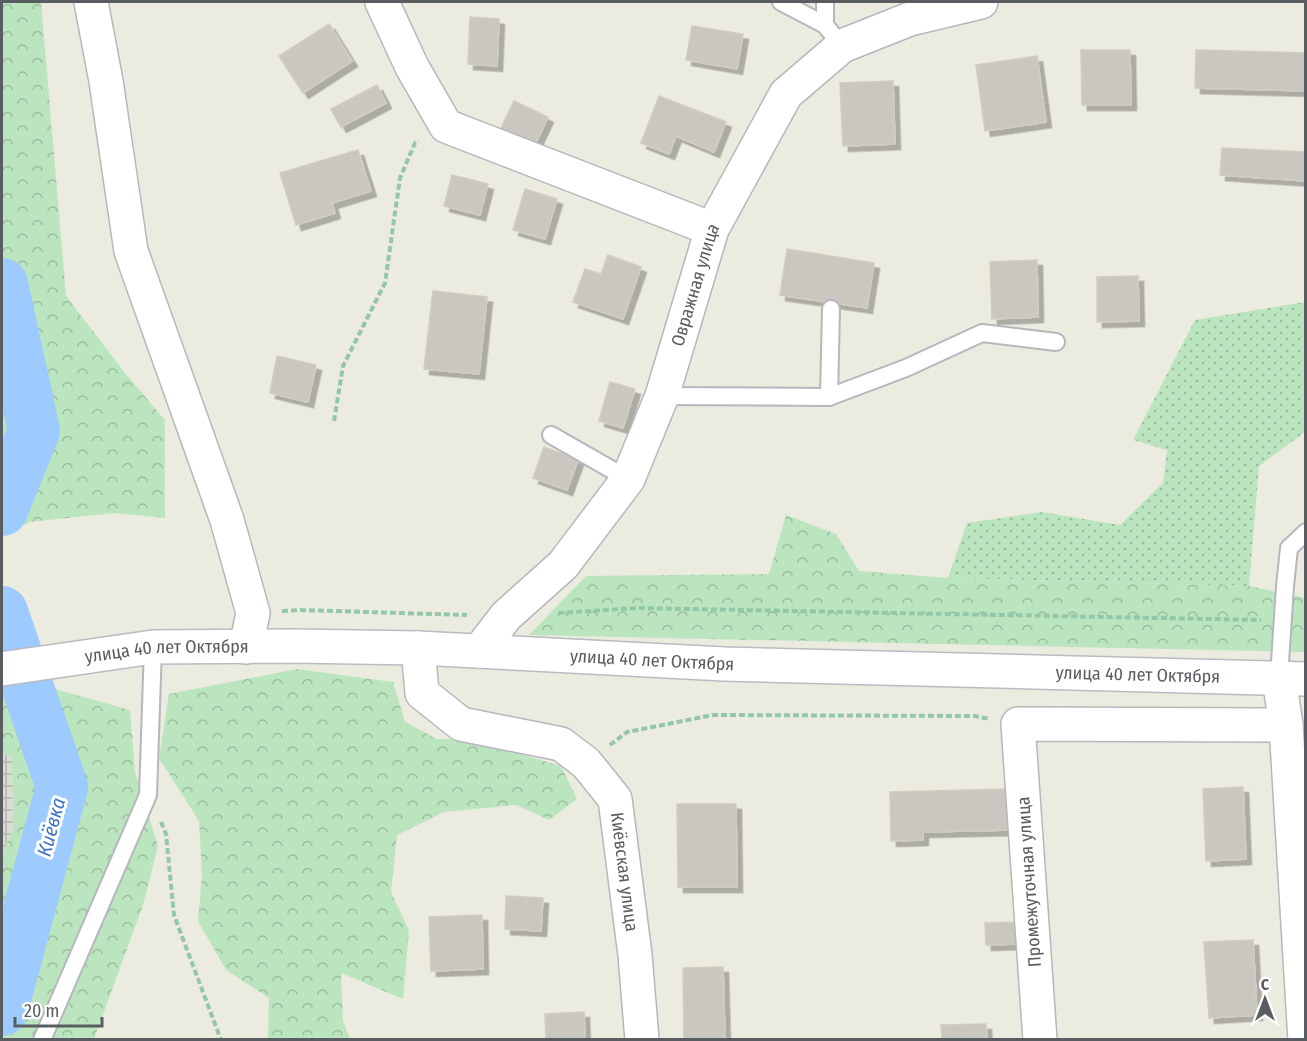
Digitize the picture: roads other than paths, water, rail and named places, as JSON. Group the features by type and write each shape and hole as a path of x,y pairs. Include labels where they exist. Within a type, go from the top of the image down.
{"street":[{"path":"91,2 106,81 131,251 227,520 252,613 246,647"},
{"path":"382,2 412,67 446,126 712,229"},
{"name":"Овражная улица","path":"479,651 506,616 563,565 628,479 662,396 712,229 786,94 834,35 979,2"},
{"name":"улица 40 лет Октября","path":"2,669 153,647 293,646 418,648 724,664 1292,678"},
{"name":"Киёвская улица","path":"418,648 422,693 461,724 561,744 586,763 615,799 635,955 642,1040"},
{"path":"1292,678 1286,725 1305,1040"},
{"name":"Промежуточная улица","path":"1040,1040 1018,724 1286,725"}],"lane":[{"path":"781,2 834,35"},
{"path":"825,2 834,35"},
{"path":"829,397 831,309"},
{"path":"662,396 829,397 906,368 982,333 1056,342"},
{"path":"551,435 628,479"},
{"path":"1292,678 1283,621 1289,548 1305,532"},
{"path":"42,1040 148,795 153,647"}],"waterway":[{"name":"Киёвка","path":"2,284 34,431 2,510"},
{"name":"Киёвка","path":"2,612 62,787 2,1010"}]}
